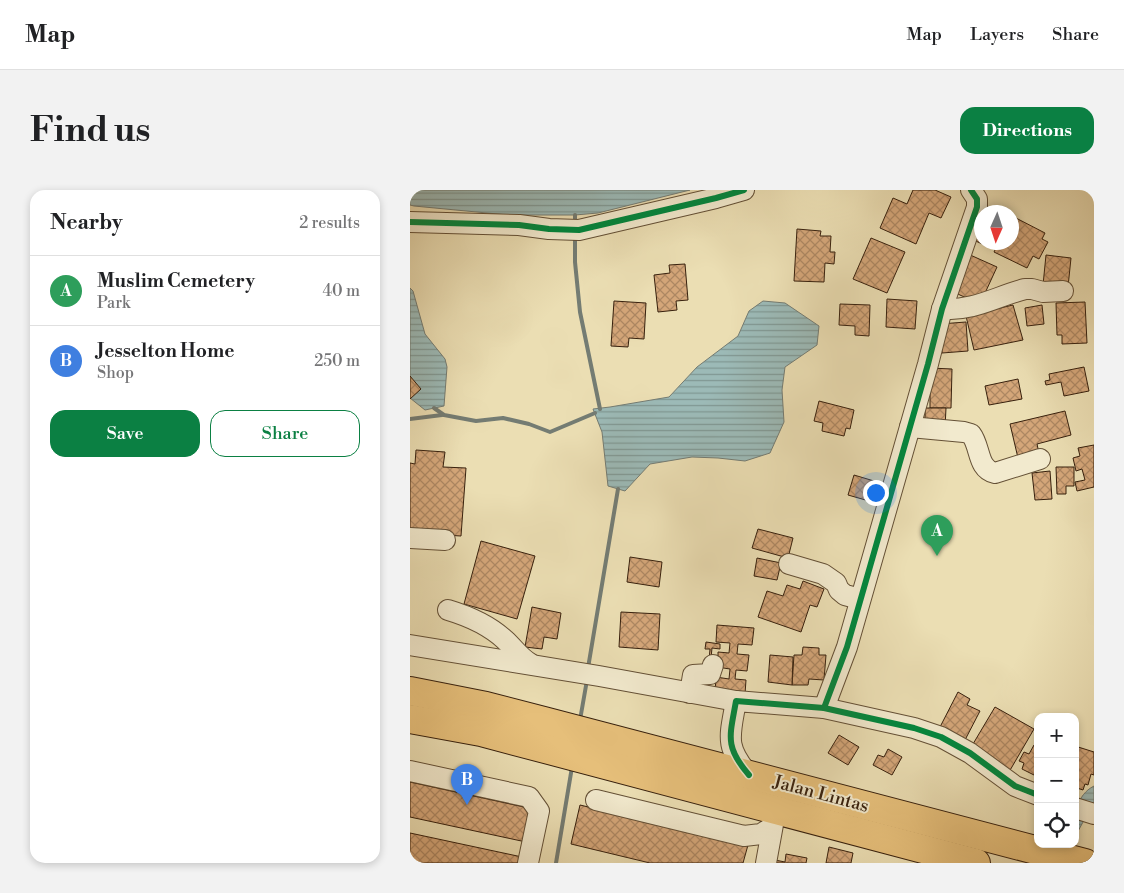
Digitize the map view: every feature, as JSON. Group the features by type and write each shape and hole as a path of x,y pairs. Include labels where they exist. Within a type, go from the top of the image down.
{"highway":[{"name":"Jalan Lintas","path":"410,690 486,706 1085,863"},
{"name":"Jalan Lintas","path":"410,719 481,732 550,750 775,818 967,862"}],"street":[{"path":"410,222 518,225 574,230 744,190"},
{"path":"824,708 847,647 942,309 976,207 976,195 971,190"},
{"path":"942,309 957,310 970,308 1025,289 1043,292 1063,291"},
{"path":"910,427 971,434 984,467 996,473 1040,458"},
{"path":"410,538 445,540"},
{"path":"789,564 823,574 836,583 839,590 845,595 860,599"},
{"path":"448,610 475,620 494,631 506,640 523,660 533,665"},
{"path":"410,645 736,701 824,708 914,728 941,737 970,753 1015,786 1034,793"},
{"path":"690,693 693,675 710,674 712,665"},
{"path":"736,701 730,739 733,754 749,775"},
{"path":"694,761 712,755 730,739"},
{"path":"410,771 529,797 539,811 528,863"},
{"path":"596,800 744,836 761,834 775,818"},
{"path":"766,863 775,818"}],"water":[{"path":"410,190 690,190 598,213 508,215 410,205"},
{"path":"410,288 413,291 425,334 445,359 447,367 444,406 425,410 410,398"},
{"path":"763,301 785,303 819,326 817,345 785,367 782,390 784,422 770,453 745,461 692,457 650,464 625,491 608,486 602,432 593,409 669,397 697,367 738,336 749,311"},
{"path":"1094,786 1094,802 1079,829 1079,803 1088,790"}],"building":[{"path":"913,190 935,190 951,197 941,218 929,213 916,244 880,228 893,198 907,204"},
{"path":"1019,220 1045,233 1042,239 1048,242 1039,259 1033,256 1027,268 994,252 995,250 1019,250"},
{"path":"797,229 821,231 820,236 831,236 830,252 835,252 834,264 825,263 824,282 794,281"},
{"path":"974,231 974,240 969,238"},
{"path":"871,238 905,252 887,293 853,279"},
{"path":"968,254 997,267 980,304 951,291"},
{"path":"1046,255 1071,258 1068,287 1043,285"},
{"path":"685,264 688,300 676,301 677,310 658,312 654,275 670,273 669,265"},
{"path":"887,299 917,301 915,329 886,327"},
{"path":"614,301 646,303 644,339 629,338 628,347 611,346"},
{"path":"1085,302 1087,343 1062,344 1062,335 1057,335 1056,303"},
{"path":"840,304 870,305 869,336 855,335 855,326 839,325"},
{"path":"1013,305 1023,340 974,350 966,316"},
{"path":"1042,305 1044,324 1027,326 1025,308"},
{"path":"966,322 968,351 942,353 940,324"},
{"path":"1084,367 1089,391 1064,396 1061,382 1046,385 1045,381 1050,380 1049,374"},
{"path":"930,368 952,369 951,408 930,408"},
{"path":"410,376 421,389 410,399"},
{"path":"1018,379 1022,399 989,405 985,386"},
{"path":"819,401 854,410 850,429 846,428 844,436 822,431 823,423 814,421"},
{"path":"925,408 946,408 945,428 925,428"},
{"path":"1065,411 1071,435 1037,444 1039,453 1018,458 1010,424"},
{"path":"1094,445 1094,487 1077,491 1075,482 1085,480 1082,469 1076,471 1073,458 1080,456 1078,448"},
{"path":"416,450 445,452 443,467 466,468 461,536 410,533 410,463 415,464"},
{"path":"1056,467 1074,467 1074,486 1066,486 1066,494 1057,494"},
{"path":"1050,471 1052,499 1035,500 1032,473"},
{"path":"854,475 874,481 869,501 848,495"},
{"path":"758,529 793,538 788,558 752,548"},
{"path":"481,541 535,556 517,619 464,604"},
{"path":"630,557 662,562 659,587 627,582"},
{"path":"757,558 781,563 777,580 754,576"},
{"path":"803,581 824,589 817,607 810,605 801,632 758,617 767,591 783,596 787,585 800,589"},
{"path":"532,607 561,613 557,639 544,637 542,649 525,647"},
{"path":"621,612 660,614 658,650 619,647"},
{"path":"717,625 754,628 752,645 738,644 737,654 749,655 747,671 736,670 735,679 746,680 745,694 715,692 716,677 729,679 730,669 717,667 709,660 710,649 705,649 706,642 720,644 720,649 712,648 711,658 718,659 718,652 729,653 730,643 716,642"},
{"path":"803,647 819,648 819,655 826,655 824,680 809,679 808,685 792,685 794,655 802,655"},
{"path":"770,655 793,657 792,685 768,682"},
{"path":"958,692 970,699 967,705 980,711 965,740 940,727"},
{"path":"995,707 1034,729 1009,772 970,749"},
{"path":"839,735 859,747 848,765 828,753"},
{"path":"1034,745 1034,775 1022,769 1024,763 1019,761 1024,752 1029,754"},
{"path":"1079,747 1094,752 1094,775 1091,774 1088,785 1085,784 1083,790 1079,789"},
{"path":"888,749 902,757 892,775 873,765 878,755 884,757"},
{"path":"410,782 533,809 526,842 410,817"},
{"path":"580,805 748,845 743,863 650,863 571,844"},
{"path":"410,833 522,857 520,863 410,863"},
{"path":"829,847 853,853 851,863 826,863"},
{"path":"786,854 807,858 806,863 774,863 775,860 785,862"}],"waterway":[{"path":"575,215 575,224"},
{"path":"575,236 575,262 580,312 600,409"},
{"path":"434,408 444,415 476,421 503,418 529,424 550,432 595,413"},
{"path":"410,419 442,415"},
{"path":"588,668 618,489"},
{"path":"580,720 587,680"},
{"path":"556,863 572,767"}],"cycle path":[{"path":"410,222 519,225 579,230 744,190"},
{"path":"824,708 847,647 942,309 977,207 977,199 971,190"},
{"path":"749,775 732,748 731,732 736,701 824,708 914,728 941,737 970,753 1015,786 1034,793"}],"place":[{"name":"Muslim Cemetery","path":"937,556"},
{"name":"Jesselton Home","path":"467,805"}]}
